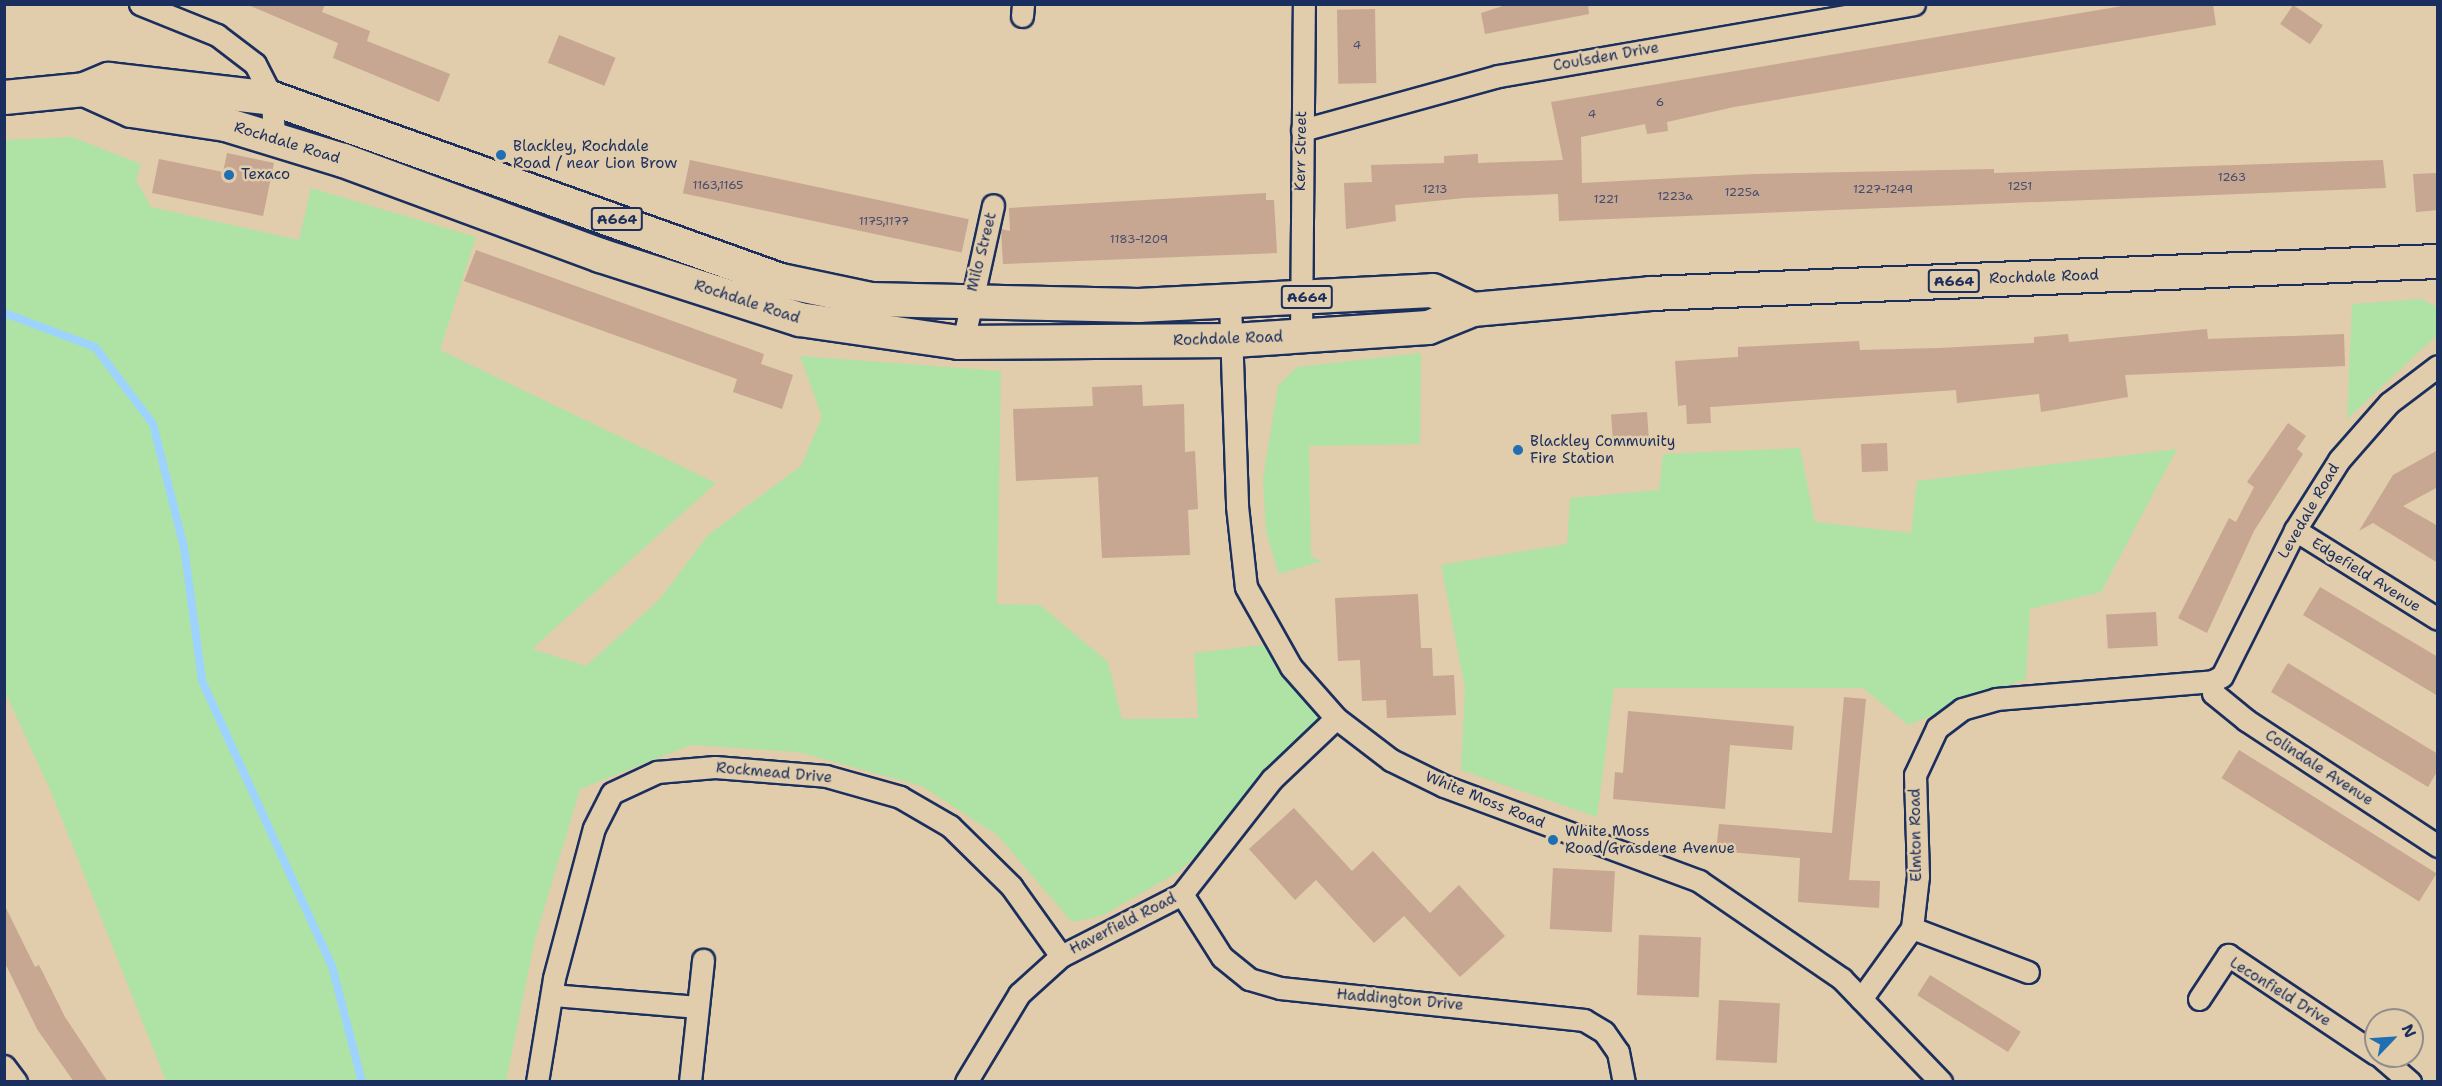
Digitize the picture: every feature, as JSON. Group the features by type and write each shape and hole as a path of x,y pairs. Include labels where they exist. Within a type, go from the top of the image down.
{"main road":[{"name":"Rochdale Road","path":"4,97 84,89 108,79 143,80 272,98 780,280 870,299 1230,302 1432,290 1472,309"},
{"name":"Rochdale Road","path":"84,89 130,110 225,124 274,139 799,320 963,342 1233,340 1428,327 1472,309 1650,293 2438,261"}],"street":[{"path":"140,4 217,35 255,63 272,98 274,139"},
{"name":"Kerr Street","path":"1301,336 1299,298 1304,4"},
{"name":"Coulsden Drive","path":"1302,130 1498,76 1914,4"},
{"name":"Milo Street","path":"963,342 970,300 993,205"},
{"name":"White Moss Road","path":"1230,302 1237,506 1246,587 1291,667 1336,718 1391,760 1444,786 1699,881 1842,979 1941,1082"},
{"name":"Levedale Road","path":"2213,681 2229,666 2295,530 2362,430 2438,366"},
{"name":"Edgefield Avenue","path":"2295,530 2438,619"},
{"name":"Colindale Avenue","path":"2213,681 2213,693 2246,720 2438,846"},
{"name":"Elmton Road","path":"1862,999 1912,928 1918,876 1915,775 1923,748 1950,717 1996,699 2213,681"},
{"name":"Haverfield Road","path":"966,1082 1000,1019 1061,956 1182,894 1272,779 1336,718"},
{"name":"Rockmead Drive","path":"537,1082 552,995 583,858 603,805 612,794 644,776 715,767 826,776 900,797 950,826 1011,886 1061,956"},
{"name":"Haddington Drive","path":"1182,894 1222,957 1249,978 1280,988 1584,1020 1604,1032 1618,1052 1624,1082"},
{"path":"1912,928 2028,972"},
{"name":"Leconfield Drive","path":"2199,999 2228,955 2364,1046"},
{"path":"690,1082 703,960"},
{"path":"552,995 697,1007"},
{"path":"4,1065 16,1082"},
{"name":"Leconfield Drive","path":"2393,1068 2410,1082"}],"green space":[{"path":"72,137 141,164 136,180 151,207 299,240 311,188 476,237 440,350 716,483 532,649 586,666 659,600 708,535 801,466 822,417 800,356 1001,371 997,604 1040,605 1108,662 1122,719 1198,718 1194,653 1270,644 1324,720 1261,773 1206,847 1177,873 1101,916 1072,922 997,835 922,786 798,752 691,745 580,789 535,939 506,1081 166,1081 52,794 5,692 4,140"},
{"path":"2421,299 2437,307 2437,335 2347,419 2352,304"},
{"path":"1421,353 1420,444 1309,446 1311,557 1322,561 1279,574 1266,532 1263,478 1278,386 1297,367"},
{"path":"1800,448 1815,522 1911,533 1917,481 2177,449 2101,592 2030,609 2026,679 1908,725 1863,688 1614,688 1597,817 1461,770 1465,688 1441,565 1567,544 1570,498 1659,490 1663,454"}],"building":[{"path":"246,4 325,4 322,12 370,31 367,41 450,74 439,102 333,58 338,43"},
{"path":"1509,4 1588,4 1589,14 1485,34 1481,13"},
{"path":"2134,4 2213,4 2216,25 1734,107 1667,122 1668,131 1647,134 1645,124 1581,137 1582,183 1755,174 1994,169 1994,173 2383,160 2386,188 1559,221 1558,194 1464,198 1395,205 1396,221 1346,229 1344,183 1372,182 1371,165 1444,163 1444,156 1478,154 1478,163 1563,160 1551,102"},
{"path":"2293,5 2323,25 2310,44 2280,24"},
{"path":"1375,9 1376,83 1338,84 1337,10"},
{"path":"559,35 616,58 604,86 548,63"},
{"path":"227,153 274,163 263,216 152,193 159,159 223,172"},
{"path":"690,160 969,219 962,253 683,193"},
{"path":"2438,173 2438,210 2416,212 2413,174"},
{"path":"1266,193 1266,200 1274,200 1277,253 1003,264 1001,229 1010,231 1009,208"},
{"path":"476,250 764,354 761,364 793,375 782,409 733,392 737,379 464,281"},
{"path":"2207,329 2208,339 2344,334 2345,366 2125,375 2128,397 2041,412 2039,394 1957,403 1956,390 1710,407 1711,423 1687,424 1686,405 1678,406 1675,361 1738,357 1738,347 1859,341 1860,350 1939,348 2034,343 2034,337 2068,334 2069,342"},
{"path":"1142,385 1143,406 1184,404 1185,452 1195,451 1198,509 1188,510 1190,555 1102,558 1098,477 1016,481 1013,409 1093,406 1092,387"},
{"path":"1647,412 1649,439 1613,441 1611,415"},
{"path":"2288,423 2306,436 2297,449 2303,454 2254,531 2207,633 2178,618 2229,518 2236,522 2254,487 2247,482"},
{"path":"1887,443 1888,471 1862,472 1861,444"},
{"path":"2438,450 2438,487 2403,506 2438,526 2438,563 2373,523 2359,531 2393,475"},
{"path":"2320,587 2438,657 2438,696 2303,615"},
{"path":"1418,594 1421,648 1432,648 1433,676 1454,675 1456,715 1387,718 1386,700 1362,701 1360,660 1338,661 1335,598"},
{"path":"2156,612 2158,646 2108,649 2106,615"},
{"path":"2288,663 2438,754 2438,770 2428,787 2271,692"},
{"path":"1844,697 1866,699 1849,880 1880,881 1879,908 1798,902 1800,858 1716,851 1719,824 1832,833"},
{"path":"1628,711 1794,726 1792,750 1730,745 1725,809 1613,799 1615,772 1623,773"},
{"path":"2239,750 2437,873 2419,901 2222,778"},
{"path":"1294,808 1352,871 1373,851 1430,913 1459,885 1505,936 1460,977 1404,916 1374,943 1316,880 1295,900 1249,849"},
{"path":"1553,868 1615,871 1612,932 1550,929"},
{"path":"4,904 35,967 39,965 65,1017 108,1082 74,1082 37,1029 4,961"},
{"path":"1639,935 1701,937 1699,997 1637,995"},
{"path":"1930,975 2021,1032 2008,1052 1917,995"},
{"path":"1719,1000 1780,1003 1777,1063 1716,1060"}],"waterway":[{"path":"4,313 95,347 153,424 184,547 202,681 332,966 362,1082"}],"place":[{"name":"Blackley, Rochdale Road / near Lion Brow","path":"501,155"},
{"name":"Texaco","path":"229,175"},
{"name":"Blackley Community Fire Station","path":"1518,450"},
{"name":"White Moss Road/Grasdene Avenue","path":"1553,840"}]}
